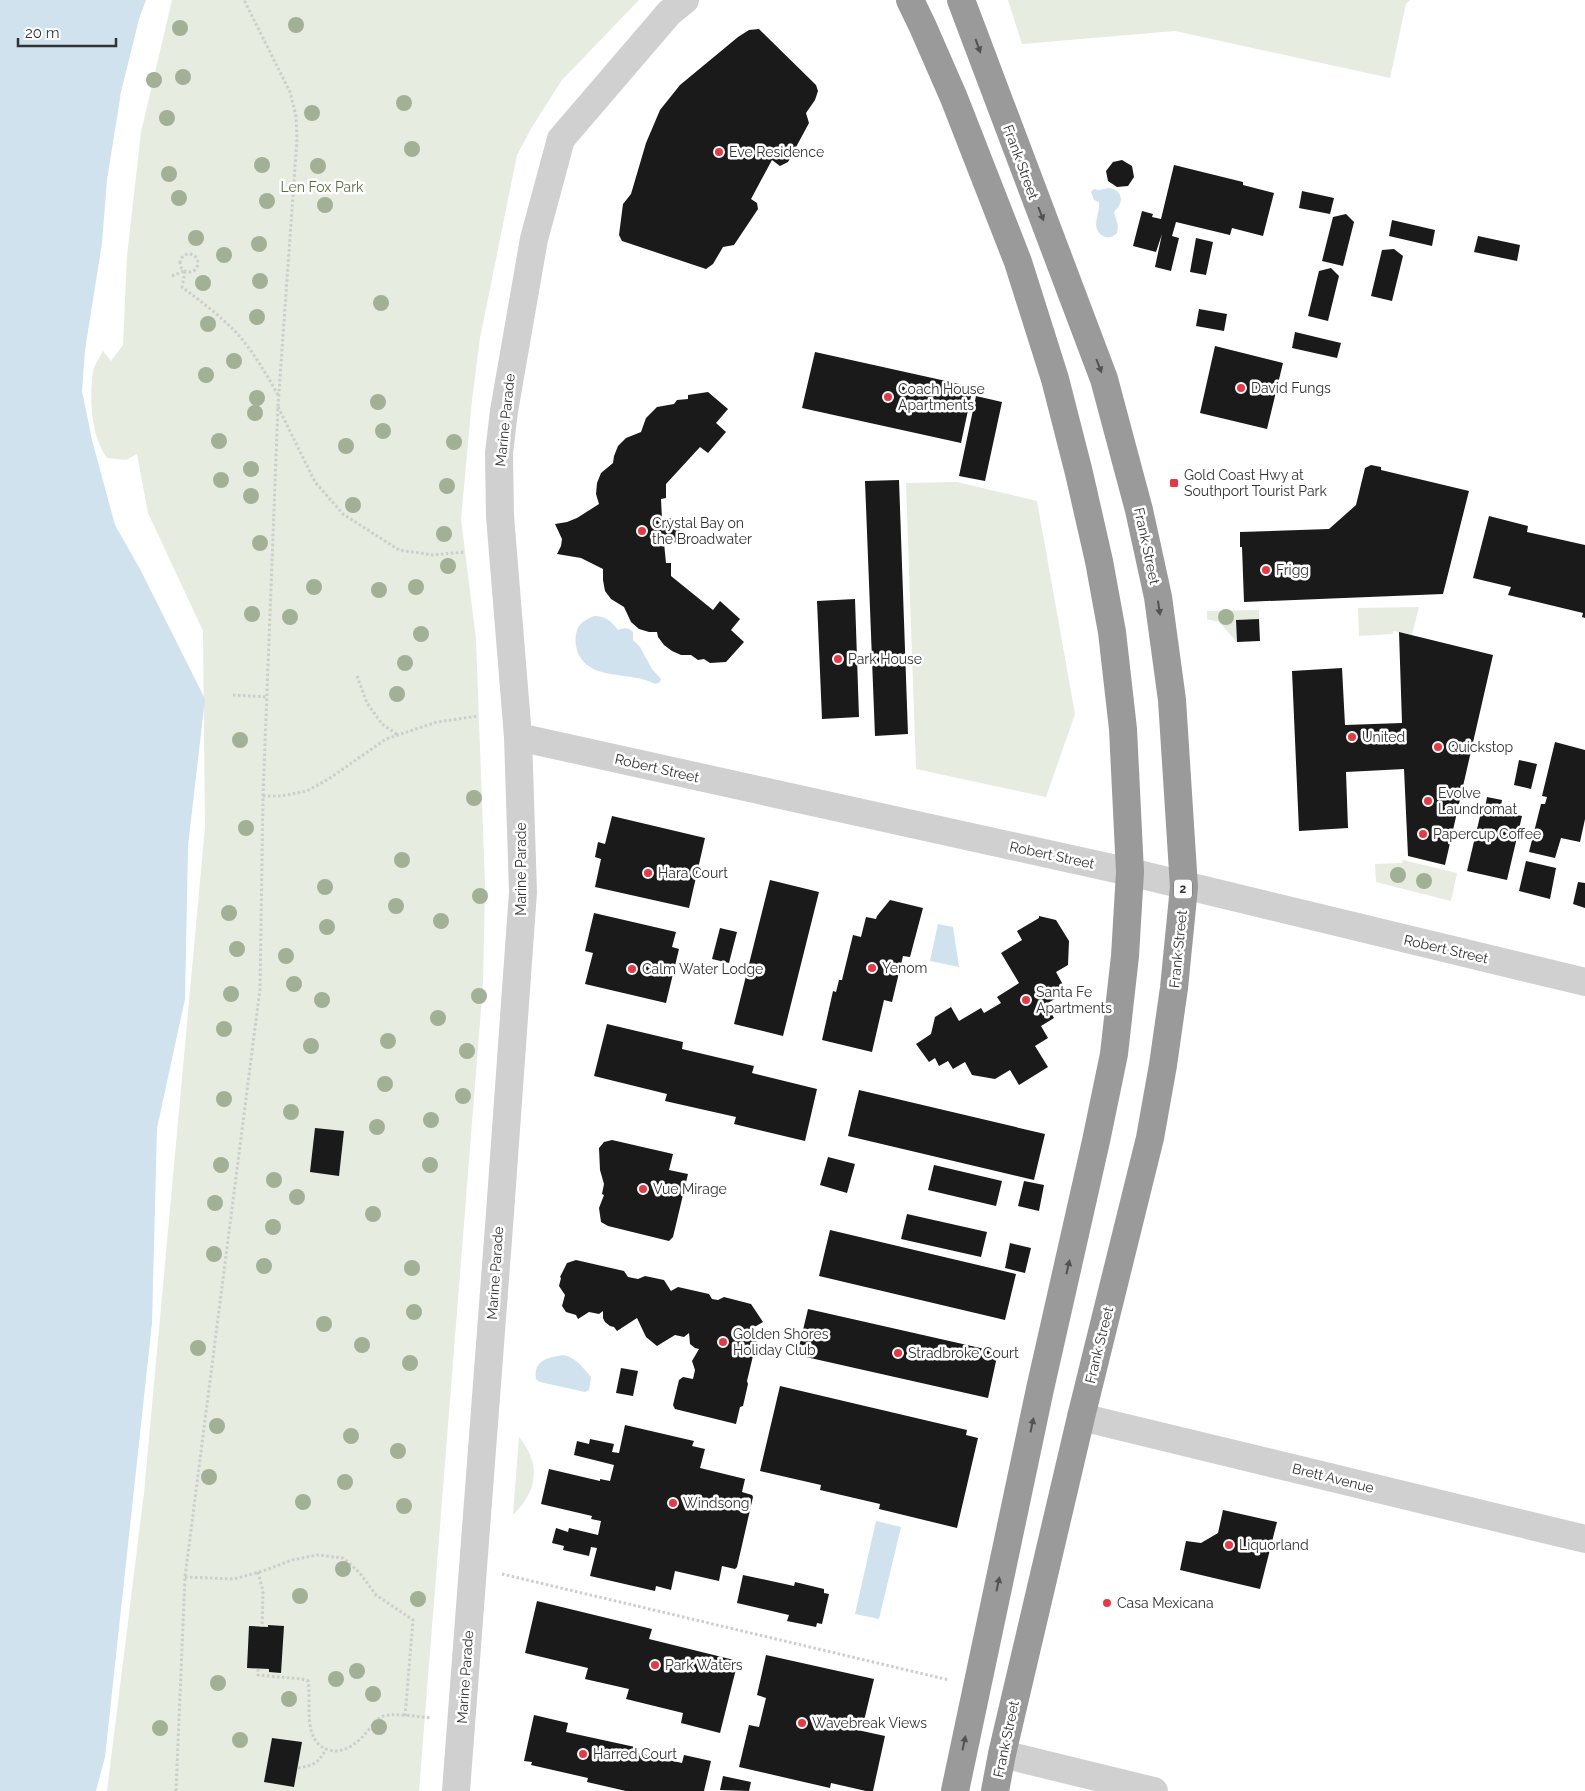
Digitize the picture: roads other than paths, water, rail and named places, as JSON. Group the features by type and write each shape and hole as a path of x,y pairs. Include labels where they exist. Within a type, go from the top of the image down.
{"highway":[{"path":"910,0 924,27 954,98 1018,262 1055,379 1077,464 1099,561 1112,632 1123,729 1130,872 1125,956 1114,1054 954,1791"},
{"name":"Frank Street","path":"961,0 1104,379 1139,510 1158,597 1172,700 1184,886 1174,988 1150,1138 1081,1417 995,1791"}],"street":[{"name":"Marine Parade","path":"456,1791 523,892 518,737 500,516 499,453 506,396 534,239 561,139 669,13 686,0"},
{"name":"Robert Street","path":"518,737 1130,872 1585,982"},
{"name":"Brett Avenue","path":"1081,1417 1585,1539"},
{"path":"1002,1754 1154,1791"}],"water":[{"path":"0,0 146,0 139,19 121,92 107,180 102,243 85,350 82,391 92,440 115,525 140,569 205,699 188,846 185,999 157,1128 152,1323 105,1757 96,1791 0,1791"},
{"path":"1109,188 1117,191 1121,199 1119,206 1114,212 1118,226 1117,233 1105,237 1097,228 1099,202 1094,200 1091,192 1094,189"},
{"path":"594,616 608,620 618,630 626,628 633,632 633,640 640,647 652,669 661,679 660,682 655,684 634,677 600,672 590,667 583,660 576,645 577,630 582,623"},
{"path":"938,924 953,927 959,967 930,961"},
{"path":"564,1355 576,1361 591,1377 589,1390 585,1392 540,1382 536,1379 537,1368 543,1361 548,1358"},
{"path":"876,1521 901,1527 879,1619 855,1614"}],"place":[{"name":"Eve Residence","path":"719,152"},
{"name":"David Fungs","path":"1241,388"},
{"name":"Coach House Apartments","path":"888,397"},
{"name":"Gold Coast Hwy at Southport Tourist Park","path":"1174,483"},
{"name":"Crystal Bay on the Broadwater","path":"642,531"},
{"name":"Frigg","path":"1266,570"},
{"name":"Park House","path":"838,659"},
{"name":"United","path":"1352,737"},
{"name":"Quickstop","path":"1438,747"},
{"name":"Evolve Laundromat","path":"1428,801"},
{"name":"Papercup Coffee","path":"1423,834"},
{"name":"Hara Court","path":"648,873"},
{"name":"Yenom","path":"872,968"},
{"name":"Calm Water Lodge","path":"632,969"},
{"name":"Santa Fe Apartments","path":"1026,1000"},
{"name":"Vue Mirage","path":"643,1189"},
{"name":"Golden Shores Holiday Club","path":"723,1342"},
{"name":"Stradbroke Court","path":"898,1353"},
{"name":"Windsong","path":"673,1503"},
{"name":"Liquorland","path":"1229,1545"},
{"name":"Casa Mexicana","path":"1107,1603"},
{"name":"Park Waters","path":"655,1665"},
{"name":"Wavebreak Views","path":"802,1723"},
{"name":"Harred Court","path":"583,1754"}],"park label":[{"name":"Len Fox Park","path":"322,187"}]}
